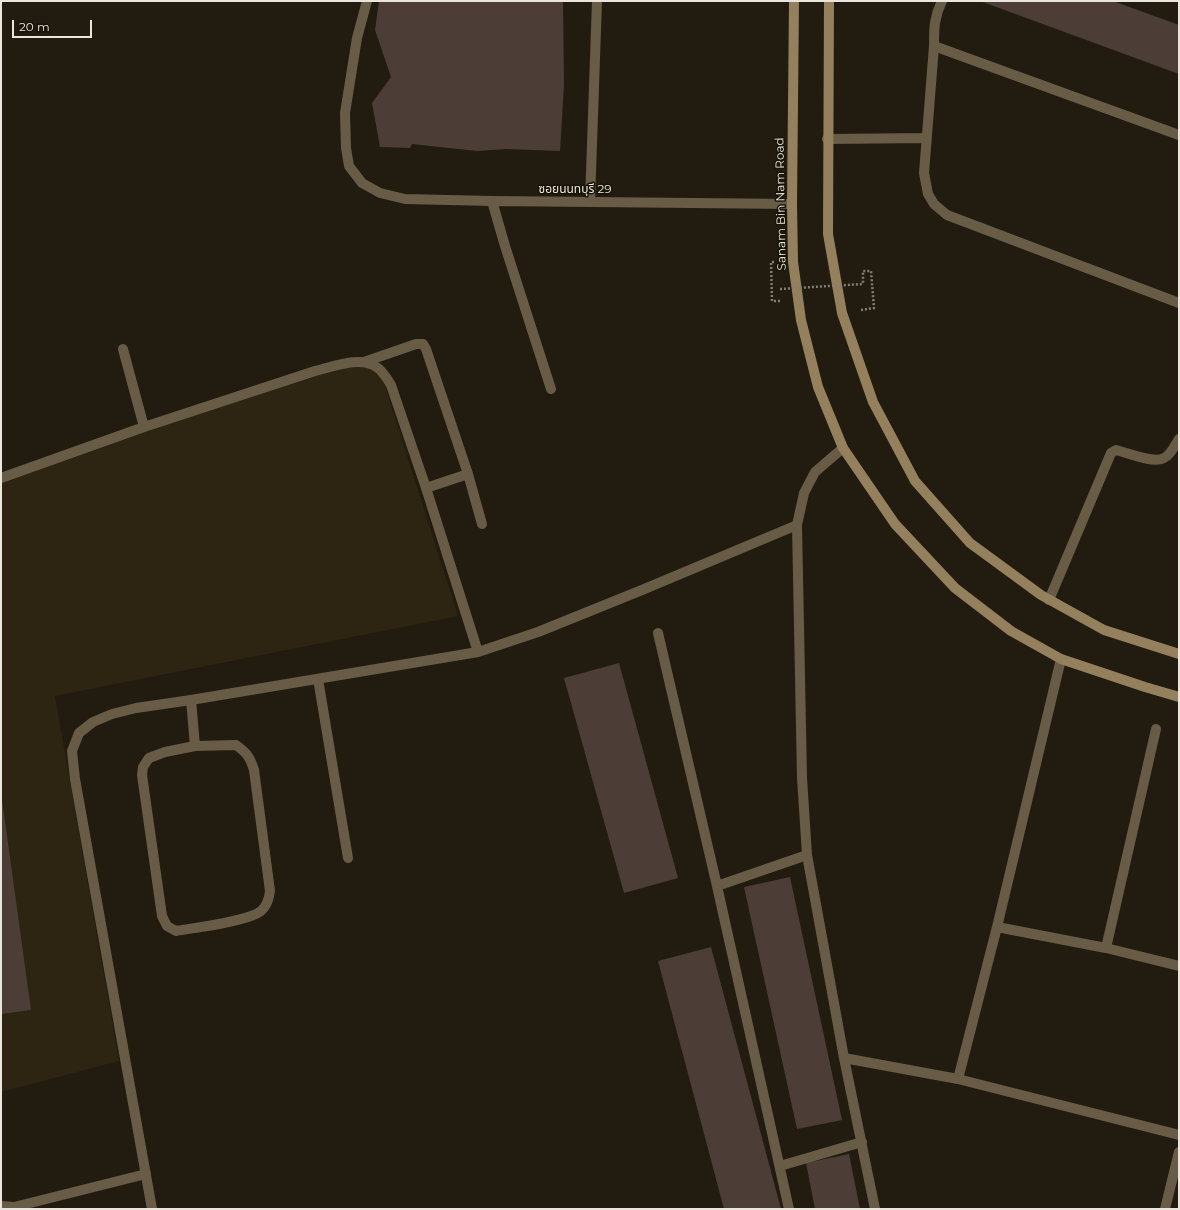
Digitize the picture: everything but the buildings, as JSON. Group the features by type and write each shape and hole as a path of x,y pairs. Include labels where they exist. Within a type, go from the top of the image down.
{"main road":[{"name":"Sanam Bin Nam Road","path":"794,1 792,204 793,262 800,320 818,386 843,448 895,524 956,588 1012,631 1061,659 1179,697"},
{"path":"829,1 828,234 842,313 873,402 915,481 970,543 1041,595 1104,630 1179,654"}],"street":[{"name":"ซอยนนทบุรี 29","path":"367,1 357,38 345,113 346,148 349,166 362,183 380,193 405,199 792,204"},
{"path":"590,202 597,1"},
{"path":"942,1 936,12 934,28 934,46 924,173 928,194 934,204 946,215 1179,303"},
{"path":"934,46 1179,135"},
{"path":"828,139 927,138"},
{"path":"492,201 551,389"},
{"path":"1,478 144,427 315,371 344,364 364,362 416,344 423,344 426,349 464,475 482,524"},
{"path":"123,349 144,427"},
{"path":"364,362 376,366 385,375 391,385 426,488 478,652"},
{"path":"1049,600 1111,453 1116,450 1157,461 1166,458 1174,449 1179,439"},
{"path":"843,448 815,472 804,494 797,525 802,778 807,855 844,1058 875,1209"},
{"path":"426,488 464,475"},
{"path":"152,1209 77,787 72,751 79,733 92,722 112,714 136,708 478,652 538,632 797,525"},
{"path":"658,633 717,886 789,1209"},
{"path":"958,1079 997,927 1061,659"},
{"path":"318,679 348,858"},
{"path":"191,700 195,746"},
{"path":"1106,948 1156,729"},
{"path":"236,745 245,751 250,758 254,770 270,891 268,901 262,910 256,914 237,920 176,931 167,926 162,916 142,776 143,767 149,758 165,752 195,746 236,745"},
{"path":"717,886 807,855"},
{"path":"997,927 1106,948 1179,966"},
{"path":"844,1058 958,1079 1179,1135"},
{"path":"780,1166 862,1142"},
{"path":"1165,1209 1179,1152"},
{"path":"1,1206 14,1207 146,1174"}],"path":[{"path":"771,262 772,301 780,301 780,289 864,284 862,272 871,271 874,308"}],"shaded area":[{"path":"348,360 379,367 458,616 55,696 119,1061 1,1092 1,481"}]}
